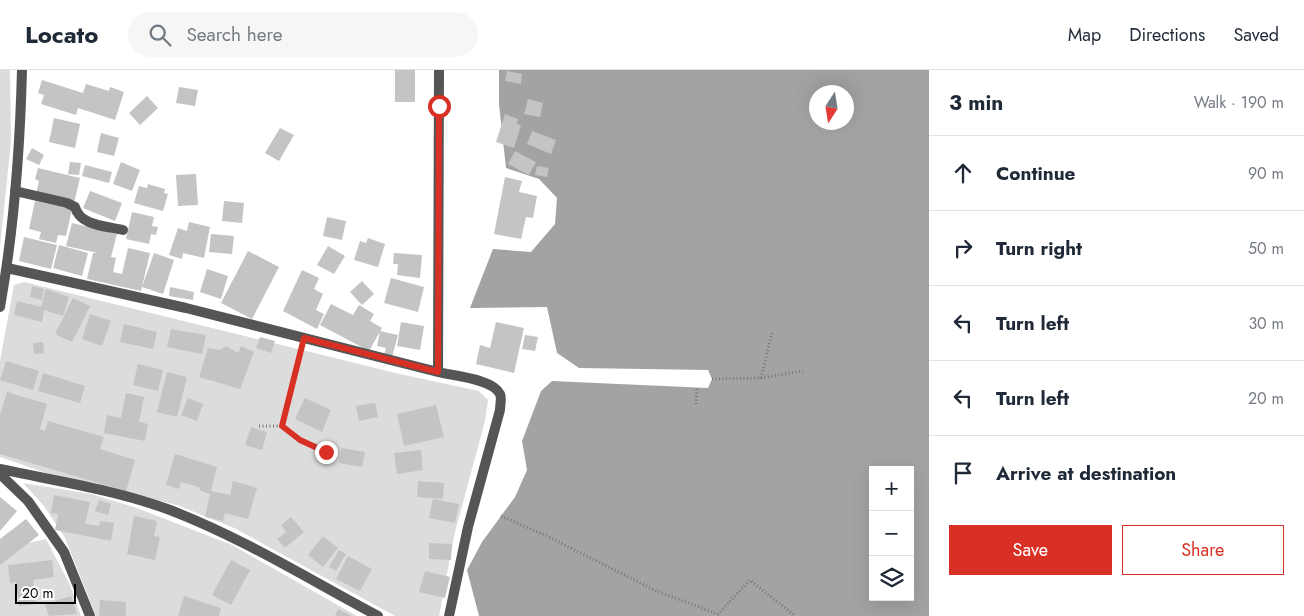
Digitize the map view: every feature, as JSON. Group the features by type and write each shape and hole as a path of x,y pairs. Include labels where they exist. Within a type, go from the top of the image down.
{"street":[{"path":"0,307 7,268 21,127 22,70"},
{"path":"438,372 439,70"},
{"path":"14,192 67,203 75,207 77,214 83,220 123,230"},
{"path":"7,268 186,308 438,372 485,382 496,388 501,396 500,410 468,527 449,616"},
{"path":"0,468 126,497 169,510 214,529 378,616"},
{"path":"0,474 28,500 64,552 90,616"}],"path":[{"path":"761,378 772,333"},
{"path":"282,426 304,338"},
{"path":"712,379 761,378 803,371"},
{"path":"696,404 697,388"},
{"path":"259,426 282,426 300,440 326,452"},
{"path":"500,516 547,536 654,590 718,614 750,580 796,616"}],"shaded area":[{"path":"0,70 10,70 11,141 0,248"},
{"path":"499,70 929,70 929,616 479,616 467,570 482,542 515,497 527,470 522,441 541,391 552,381 708,388 712,379 708,370 579,368 557,353 547,307 470,308 493,249 531,252 555,224 557,198 539,179 506,168 499,104"},
{"path":"24,282 400,374 479,391 488,400 485,421 455,532 439,616 395,616 234,528 177,505 49,474 0,457 0,361 14,285"},
{"path":"23,483 91,494 137,508 232,545 357,616 96,616 65,538 44,506"},
{"path":"46,539 70,585 81,616 0,616 0,549"}],"building":[{"path":"395,70 415,70 415,102 395,102"},
{"path":"507,71 522,74 521,84 505,81"},
{"path":"42,80 83,93 86,84 109,91 110,87 124,92 115,120 78,108 76,115 41,104 44,95 38,93"},
{"path":"179,87 198,90 195,106 176,103"},
{"path":"147,96 158,108 140,125 129,113"},
{"path":"528,99 543,103 540,117 524,114"},
{"path":"505,114 518,119 517,124 521,125 514,148 496,142"},
{"path":"54,118 80,124 75,148 49,142"},
{"path":"280,128 294,135 279,161 265,153"},
{"path":"532,131 556,140 551,154 527,144"},
{"path":"101,133 119,138 114,156 97,152"},
{"path":"32,148 44,155 39,165 26,159"},
{"path":"515,151 536,162 529,175 508,164"},
{"path":"70,162 81,163 79,175 68,174"},
{"path":"121,162 140,170 132,191 113,184"},
{"path":"85,165 112,172 109,183 82,176"},
{"path":"537,166 549,168 547,177 535,175"},
{"path":"38,168 80,178 74,203 36,194 39,181 35,179"},
{"path":"196,174 198,205 178,206 176,175"},
{"path":"505,177 522,181 519,192 537,196 533,218 526,217 521,239 494,234"},
{"path":"148,184 165,189 164,193 168,194 163,211 134,203 139,186 147,188"},
{"path":"90,191 122,203 115,221 83,208"},
{"path":"35,201 72,209 66,236 58,235 56,243 39,239 41,232 29,229"},
{"path":"224,201 244,203 242,223 222,221"},
{"path":"132,212 154,217 152,226 158,227 156,235 151,234 149,244 126,239"},
{"path":"327,217 346,221 342,240 323,236"},
{"path":"189,222 210,227 204,258 183,253 182,259 169,255 178,228 187,231"},
{"path":"72,223 117,234 111,257 116,258 113,272 122,274 128,248 150,253 141,291 87,279 93,253 98,253 66,246"},
{"path":"211,234 234,236 232,254 209,252"},
{"path":"24,237 57,245 51,269 19,261"},
{"path":"368,238 385,244 378,267 354,260 360,241 366,243"},
{"path":"59,245 88,253 82,276 53,268"},
{"path":"328,246 345,256 334,274 317,265"},
{"path":"248,251 279,267 252,319 221,303"},
{"path":"154,253 174,260 163,294 142,287"},
{"path":"394,253 422,255 420,278 397,275 398,264 393,264"},
{"path":"207,269 228,276 221,299 200,292"},
{"path":"302,270 319,278 314,289 323,294 316,310 324,314 317,329 283,311"},
{"path":"391,278 424,287 418,312 384,303"},
{"path":"362,281 374,294 362,305 350,292"},
{"path":"32,286 44,289 42,300 30,297"},
{"path":"170,287 194,292 193,300 169,296"},
{"path":"46,289 69,297 63,316 44,310 42,322 14,315 17,301 41,307"},
{"path":"73,298 90,306 72,342 55,334"},
{"path":"331,304 353,315 359,305 374,314 370,321 382,328 369,351 320,325"},
{"path":"90,314 111,321 102,346 82,339"},
{"path":"401,322 424,326 420,350 397,346"},
{"path":"496,322 524,328 514,373 476,364 480,345 490,348"},
{"path":"124,324 157,332 153,349 120,342"},
{"path":"171,329 206,335 202,354 167,347"},
{"path":"380,331 398,335 392,357 384,355 386,348 377,346"},
{"path":"525,335 538,337 535,351 522,349"},
{"path":"260,337 275,341 271,353 256,348"},
{"path":"43,342 44,353 34,354 33,343"},
{"path":"226,346 238,353 241,346 254,352 240,389 199,377 208,348 220,350"},
{"path":"6,361 39,371 33,390 0,380"},
{"path":"138,364 163,370 158,391 133,385"},
{"path":"167,372 187,377 177,417 157,412"},
{"path":"43,373 85,386 80,403 38,391"},
{"path":"7,392 47,404 40,429 45,431 48,421 104,437 100,449 135,460 126,491 0,454 0,415"},
{"path":"126,393 144,397 139,422 148,424 145,441 104,433 107,415 121,418"},
{"path":"188,398 203,404 197,421 181,415"},
{"path":"305,398 331,410 322,432 295,419"},
{"path":"375,403 378,417 359,421 356,406"},
{"path":"436,405 444,437 404,446 397,414"},
{"path":"251,427 267,432 262,450 245,445"},
{"path":"342,448 365,452 362,467 339,463"},
{"path":"421,450 423,470 397,474 394,453"},
{"path":"175,454 217,467 211,491 230,495 233,481 257,488 248,519 225,513 223,521 205,517 210,494 201,491 199,487 181,482 179,489 166,485"},
{"path":"418,481 444,483 443,499 417,497"},
{"path":"54,495 90,502 85,524 99,526 100,521 114,523 111,541 55,530 58,514 51,513"},
{"path":"0,497 17,511 0,531"},
{"path":"433,499 459,504 455,523 429,518"},
{"path":"99,500 111,504 108,515 95,511"},
{"path":"134,516 157,521 154,536 160,537 155,560 127,554"},
{"path":"291,517 304,532 285,548 277,539 286,532 281,525"},
{"path":"26,519 39,535 0,565 0,539"},
{"path":"323,536 338,548 323,567 308,555"},
{"path":"429,543 452,544 451,560 429,559"},
{"path":"339,550 346,554 336,571 329,567"},
{"path":"348,556 372,569 360,591 336,579"},
{"path":"52,560 54,577 33,580 36,604 19,606 16,582 10,583 8,565"},
{"path":"231,560 250,570 231,605 212,595"},
{"path":"425,571 450,577 445,598 419,592"},
{"path":"71,596 77,614 49,616 45,604"},
{"path":"184,596 221,608 219,616 178,616"},
{"path":"100,600 126,602 126,616 99,616"},
{"path":"338,609 352,616 335,616"}],"route":[{"path":"326,452 300,440 282,426 304,338 438,372 439,106"}]}
